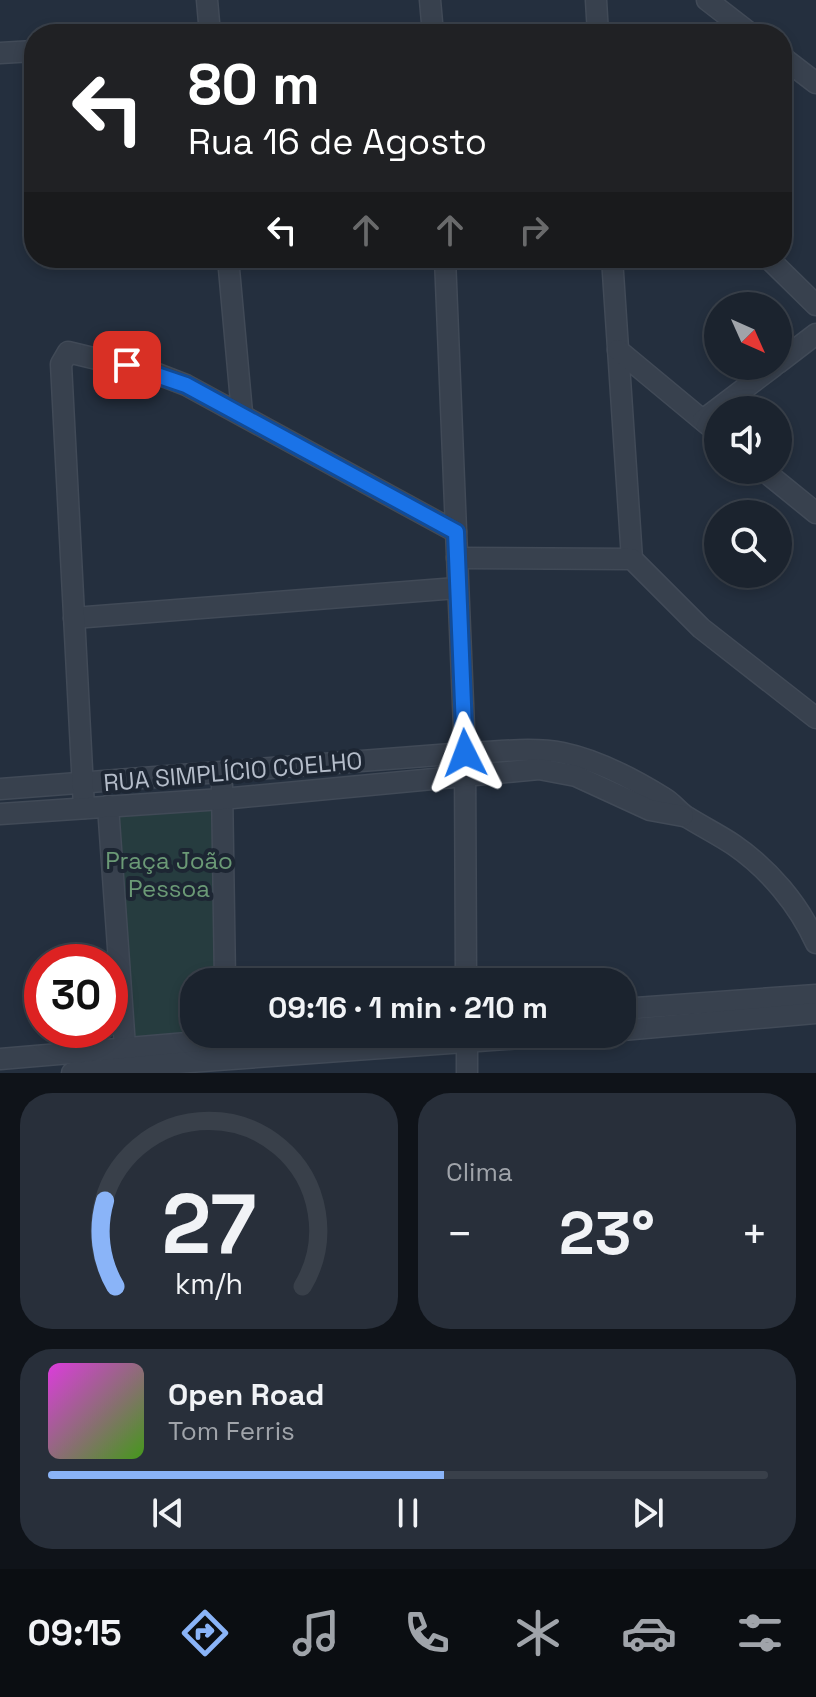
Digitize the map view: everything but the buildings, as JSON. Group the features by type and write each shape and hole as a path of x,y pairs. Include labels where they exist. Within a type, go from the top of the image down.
{"street":[{"path":"207,0 209,24"},
{"path":"430,0 432,24"},
{"path":"596,0 597,24"},
{"path":"707,0 738,24"},
{"path":"0,53 24,52"},
{"path":"792,65 816,83"},
{"path":"229,268 242,413"},
{"path":"445,268 465,753 466,968"},
{"path":"613,268 632,559 701,628 816,718"},
{"path":"778,268 816,305"},
{"path":"792,352 816,334"},
{"path":"618,350 704,421"},
{"path":"84,808 61,364 64,355 71,351 155,373 186,385 456,532"},
{"path":"742,396 759,380"},
{"path":"780,484 816,513"},
{"path":"457,558 632,559"},
{"path":"74,618 457,588"},
{"name":"RUA SIMPLÍCIO COELHO","path":"0,789 465,753 528,751 560,762"},
{"path":"560,762 597,765 646,788 676,806 683,816 719,835 753,860 793,903 816,943"},
{"name":"RUA SIMPLÍCIO COELHO","path":"0,814 222,799 517,770 560,762"},
{"path":"221,773 225,968"},
{"path":"108,806 118,944"},
{"path":"636,1027 816,995"},
{"path":"636,1010 816,1013"},
{"path":"125,1048 127,1069"},
{"path":"0,1059 125,1048 188,1059"},
{"path":"72,1073 127,1069 188,1059 216,1048"},
{"path":"467,1048 467,1073"}],"green space":[{"name":"Praça João Pessoa","path":"213,807 218,968 180,968 180,1035 135,1037 117,817"}],"route":[{"path":"127,365 186,385 242,413 456,532 465,753"}]}
